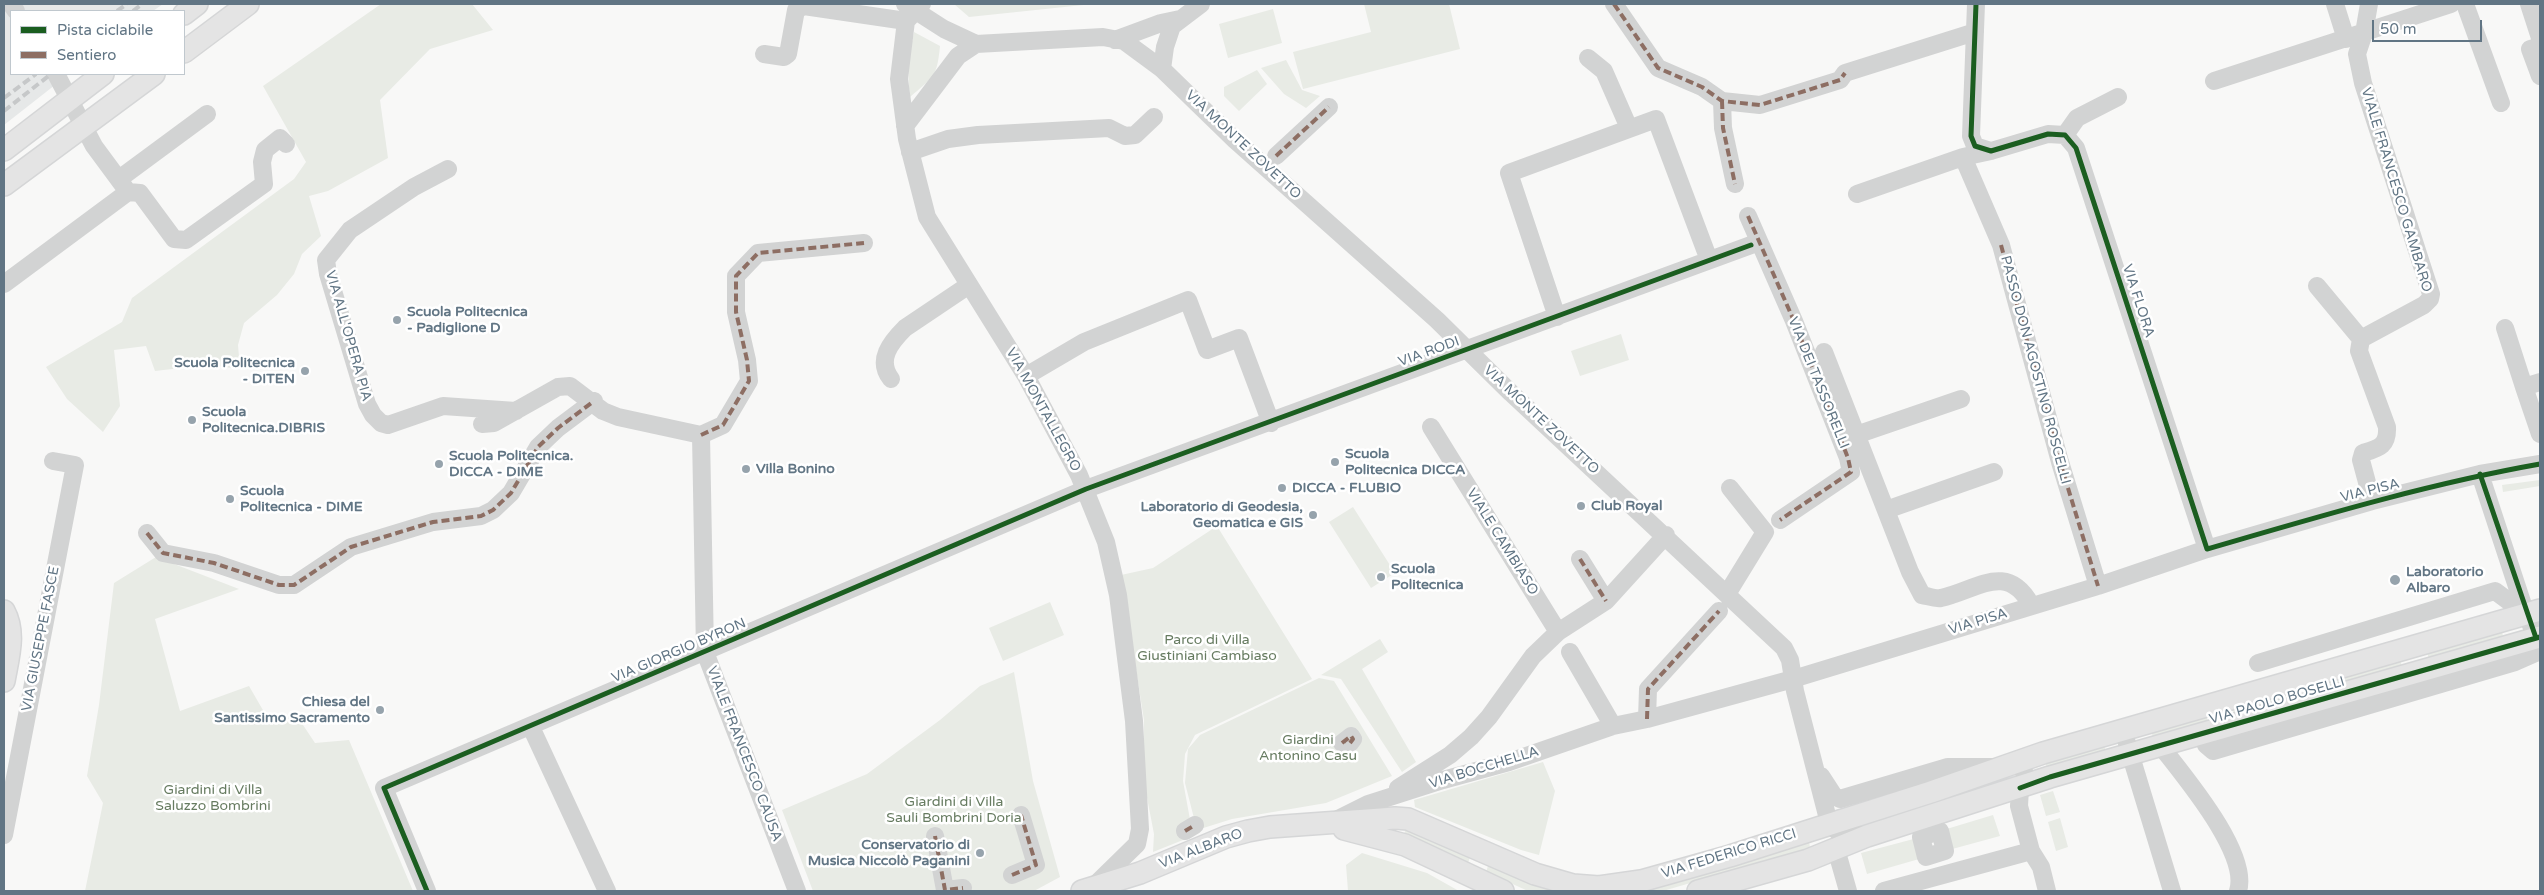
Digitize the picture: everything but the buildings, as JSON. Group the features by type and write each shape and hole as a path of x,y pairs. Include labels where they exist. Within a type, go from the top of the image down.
{"main road":[{"path":"185,13 197,4"},
{"path":"185,51 248,4"},
{"path":"4,150 102,75"},
{"path":"4,185 153,75"},
{"path":"4,611 10,624 11,643 4,681"},
{"name":"VIA PAOLO BOSELLI","path":"2014,762 2533,612"},
{"name":"VIA PAOLO BOSELLI","path":"1867,836 2131,754 2539,643"},
{"name":"VIA FEDERICO RICCI","path":"1324,825 1395,818 1408,819 1535,874 1573,885 1599,887 1641,881 1829,823 2014,762"},
{"path":"1324,825 1405,845 1503,891"},
{"name":"VIA ALBARO","path":"1097,889 1226,837 1270,827 1324,825"},
{"name":"VIA FEDERICO RICCI","path":"1698,891 1836,849 1867,836"}],"street":[{"path":"1614,4 1658,68 1702,87 1722,101 1760,105 1840,80 1844,73 1975,32"},
{"path":"1976,4 1971,136 1975,146 1992,151"},
{"path":"2335,4 2346,39"},
{"name":"VIALE FRANCESCO GAMBARO","path":"2361,339 2424,305 2430,299 2431,294 2363,83 2357,54 2364,33 2369,4"},
{"path":"2214,81 2451,4"},
{"path":"2465,4 2501,103"},
{"path":"2528,4 2540,38"},
{"path":"764,54 784,57 788,54 796,10 804,6 912,10"},
{"name":"VIA MONTE ZOVETTO","path":"1115,40 1161,23 1191,9"},
{"name":"VIA MONTE ZOVETTO","path":"1162,69 1165,46 1172,26 1191,9"},
{"name":"VIA MONTE ZOVETTO","path":"912,10 944,29 976,44 1104,37 1124,41 1162,69 1235,140 1468,350 1511,393 1666,535 1784,648 1790,660 1816,770 1826,794"},
{"name":"VIA MONTALLEGRO","path":"912,10 899,79 910,152 931,226 1026,376 1086,489 1106,542 1118,595 1134,721 1140,829 1137,844 1097,889"},
{"path":"906,126 958,56 976,44"},
{"path":"2540,46 2530,49 2540,76"},
{"path":"1588,58 1604,71 1629,128"},
{"path":"57,75 83,127 124,186 140,193 174,239 186,240 264,184 262,162 265,150 280,138 286,144"},
{"path":"1857,194 1963,157 1992,151 2048,134 2065,135 2077,118 2118,97"},
{"path":"1722,101 1723,128 1734,184"},
{"name":"VIA MONTE ZOVETTO","path":"1276,156 1329,107"},
{"path":"4,284 124,186 207,114"},
{"path":"910,152 948,139 978,135 1109,128 1125,136 1135,136 1154,117"},
{"path":"1557,317 1508,173 1629,128 1656,120 1709,260"},
{"name":"VIA FLORA","path":"2065,135 2076,148 2207,549"},
{"name":"PASSO DON AGOSTINO ROSCELLI","path":"1963,157 2000,245 2060,462 2098,586"},
{"name":"VIA ALL'OPERA PIA","path":"448,169 414,187 350,230 326,260 328,274 367,404 373,415 381,423 397,424 443,406 517,412"},
{"name":"VIA DEI TASSORELLI","path":"1748,216 1794,321 1848,458 1851,472 1780,520"},
{"path":"482,424 494,423 517,412 558,387 570,386 594,402 603,411 618,416 701,435 723,425 748,381 736,312 736,276 758,253 864,243"},
{"name":"VIA RODI","path":"1086,489 1271,423 1752,245"},
{"path":"892,379 886,367 885,358 888,347 896,337 905,328 969,285"},
{"path":"2317,286 2361,339 2359,351 2387,427 2388,438 2383,446 2363,453 2360,460 2372,501"},
{"path":"1026,376 1084,342 1188,300 1207,350 1239,338 1271,423"},
{"path":"2504,328 2532,385 2540,434"},
{"path":"1824,352 1886,510 1922,595 1939,598 1996,580 2013,582 2026,596 2031,605"},
{"path":"1856,435 1961,399"},
{"path":"148,533 163,553 214,563 279,585 294,584 350,547 433,522 481,516 493,510 511,493 538,447 558,428 594,402"},
{"name":"VIALE CAMBIASO","path":"1431,427 1558,632"},
{"name":"VIALE FRANCESCO CAUSA","path":"701,435 705,652 797,891"},
{"name":"VIA GIUSEPPE FASCE","path":"4,835 75,465 53,461"},
{"name":"VIA PISA","path":"1647,719 1793,679 2098,586 2207,549 2372,501 2480,474 2540,464"},
{"path":"1886,510 1994,472"},
{"path":"2480,474 2533,612 2539,643"},
{"path":"1728,594 1765,532 1730,488"},
{"name":"VIA GIORGIO BYRON","path":"427,891 384,788 1086,489"},
{"path":"1389,797 1400,786 1450,755 1471,737 1489,717 1533,656 1558,632 1606,601 1666,535"},
{"path":"1580,559 1606,601"},
{"path":"2258,663 2495,592 2533,612"},
{"path":"1647,719 1648,689 1719,611"},
{"name":"VIA PAOLO BOSELLI","path":"2202,734 2206,745 2213,752 2515,662 2539,643"},
{"name":"VIA PAOLO BOSELLI","path":"2315,646 2318,674"},
{"path":"1570,652 1613,726"},
{"name":"VIA BOCCHELLA","path":"1324,825 1389,797 1509,762 1613,726 1647,719"},
{"path":"531,727 607,891"},
{"path":"2123,730 2172,891"},
{"path":"2160,746 2207,805 2227,841 2239,875 2238,891"},
{"path":"2014,762 2003,775 2005,781 2020,788 2019,806 2031,851 2041,867 2048,891"},
{"path":"1867,836 1838,832 1829,823 1826,794 1840,799 1948,766 2014,762"},
{"path":"1012,875 1036,865 1021,815"},
{"path":"935,836 945,890 963,888"},
{"path":"1836,849 1848,891"},
{"path":"1884,891 2031,851"}],"shaded area":[{"path":"4,4 163,4 154,10 10,10 10,75 68,75 4,125"}],"green space":[{"path":"381,4 472,4 493,30 430,49 380,100 388,158 328,191 309,196 321,236 302,254 294,274 277,295 244,323 238,345 240,369 207,365 155,371 146,346 114,350 120,406 103,432 67,399 46,367 122,322 132,298 294,179 306,162 263,86"},
{"path":"954,4 1093,4 969,17"},
{"path":"1364,4 1449,4 1460,49 1303,89 1293,52 1371,32"},
{"path":"1273,9 1282,43 1228,58 1219,24"},
{"path":"914,32 940,46 935,71 929,81 910,97 909,64"},
{"path":"1286,60 1302,90 1320,96 1306,108 1284,94 1261,68"},
{"path":"1257,70 1267,84 1239,111 1224,96 1224,87"},
{"path":"1621,334 1629,360 1580,376 1571,351"},
{"path":"2540,480 2540,486 2503,492 2502,485"},
{"path":"1353,507 1395,573 1371,588 1329,522"},
{"name":"Parco di Villa Giustiniani Cambiaso","path":"1217,526 1312,679 1195,735 1185,754 1183,781 1193,836 1153,852 1154,834 1144,782 1144,720 1121,575 1153,568"},
{"name":"Giardini di Villa Saluzzo Bombrini","path":"156,557 239,589 155,619 180,711 249,686 271,724 295,713 315,743 349,740 413,891 85,891 103,803 87,776 99,705 114,583"},
{"path":"1050,602 1064,635 1003,661 989,628"},
{"path":"2502,631 2503,637 2429,659 2427,652"},
{"path":"1380,639 1388,652 1362,669 1416,762 1402,772 1341,679 1321,675"},
{"path":"2400,660 2402,666 2313,692 2312,685"},
{"name":"Giardini di Villa Sauli Bombrini Doria","path":"1014,672 1033,781 1060,877 1034,891 813,891 782,810 867,774 940,720 980,686"},
{"name":"Giardini Antonino Casu","path":"1319,678 1334,681 1392,776 1326,803 1232,819 1197,830 1185,783 1188,749 1200,735"},
{"path":"2290,691 2292,698 2234,714 2232,708"},
{"path":"2206,715 2208,722 2153,737 2151,731"},
{"path":"2104,745 2106,751 2047,768 2045,761"},
{"path":"1543,762 1555,791 1539,855 1521,850 1415,807 1414,800"},
{"path":"2053,791 2060,812 2046,816 2040,795"},
{"path":"1993,815 2000,836 1945,851 1940,831"},
{"path":"2060,818 2068,847 2056,851 2048,822"},
{"path":"1406,828 1471,854 1468,863 1404,834"},
{"path":"1921,837 1926,857 1867,874 1861,853"},
{"path":"1809,841 1810,848 1663,891 1644,891"},
{"path":"1362,853 1427,873 1459,891 1348,891 1346,865"},
{"path":"1489,863 1552,888 1551,891 1528,891 1486,872"}],"railway":[{"path":"118,10 127,4"},
{"path":"134,10 142,4"},
{"path":"4,98 35,75"},
{"path":"4,111 50,75"}],"marked path":[{"path":"1614,4 1658,68 1702,87 1722,101 1760,105 1840,80 1845,73"},
{"path":"1722,101 1723,128 1735,184"},
{"path":"1276,156 1329,107"},
{"path":"1748,216 1794,321 1848,458 1851,472 1780,520"},
{"path":"701,435 723,425 749,381 747,360 736,312 736,276 758,253 864,243"},
{"path":"2001,245 2060,462 2098,586"},
{"path":"147,533 163,553 214,563 279,585 294,585 351,547 433,522 481,516 493,510 511,493 538,447 558,428 594,401"},
{"path":"1580,559 1606,601"},
{"path":"1647,719 1648,689 1719,611"},
{"path":"1342,743 1351,736 1353,739 1350,743 1346,742"},
{"path":"1012,875 1036,865 1021,815"},
{"path":"1185,831 1195,825"},
{"path":"935,836 945,890 963,888"}],"cycle path":[{"path":"1976,4 1971,136 1975,146 1991,151 2048,134 2065,135 2076,148 2207,549 2414,491 2540,464"},
{"path":"427,891 384,788 1086,489 1751,245"},
{"path":"2480,474 2536,638"},
{"path":"2020,788 2050,777 2540,637"}],"place":[{"name":"Scuola Politecnica - Padiglione D","path":"397,320"},
{"name":"Scuola Politecnica - DITEN","path":"305,371"},
{"name":"Scuola Politecnica.DIBRIS","path":"192,420"},
{"name":"Scuola Politecnica DICCA","path":"1335,462"},
{"name":"Scuola Politecnica. DICCA - DIME","path":"439,464"},
{"name":"Villa Bonino","path":"746,469"},
{"name":"DICCA - FLUBIO","path":"1282,488"},
{"name":"Scuola Politecnica - DIME","path":"230,499"},
{"name":"Club Royal","path":"1581,506"},
{"name":"Laboratorio di Geodesia, Geomatica e GIS","path":"1313,515"},
{"name":"Scuola Politecnica","path":"1381,577"},
{"name":"Laboratorio Albaro","path":"2395,580"},
{"name":"Chiesa del Santissimo Sacramento","path":"380,710"},
{"name":"Conservatorio di Musica Niccolò Paganini","path":"980,853"}]}
